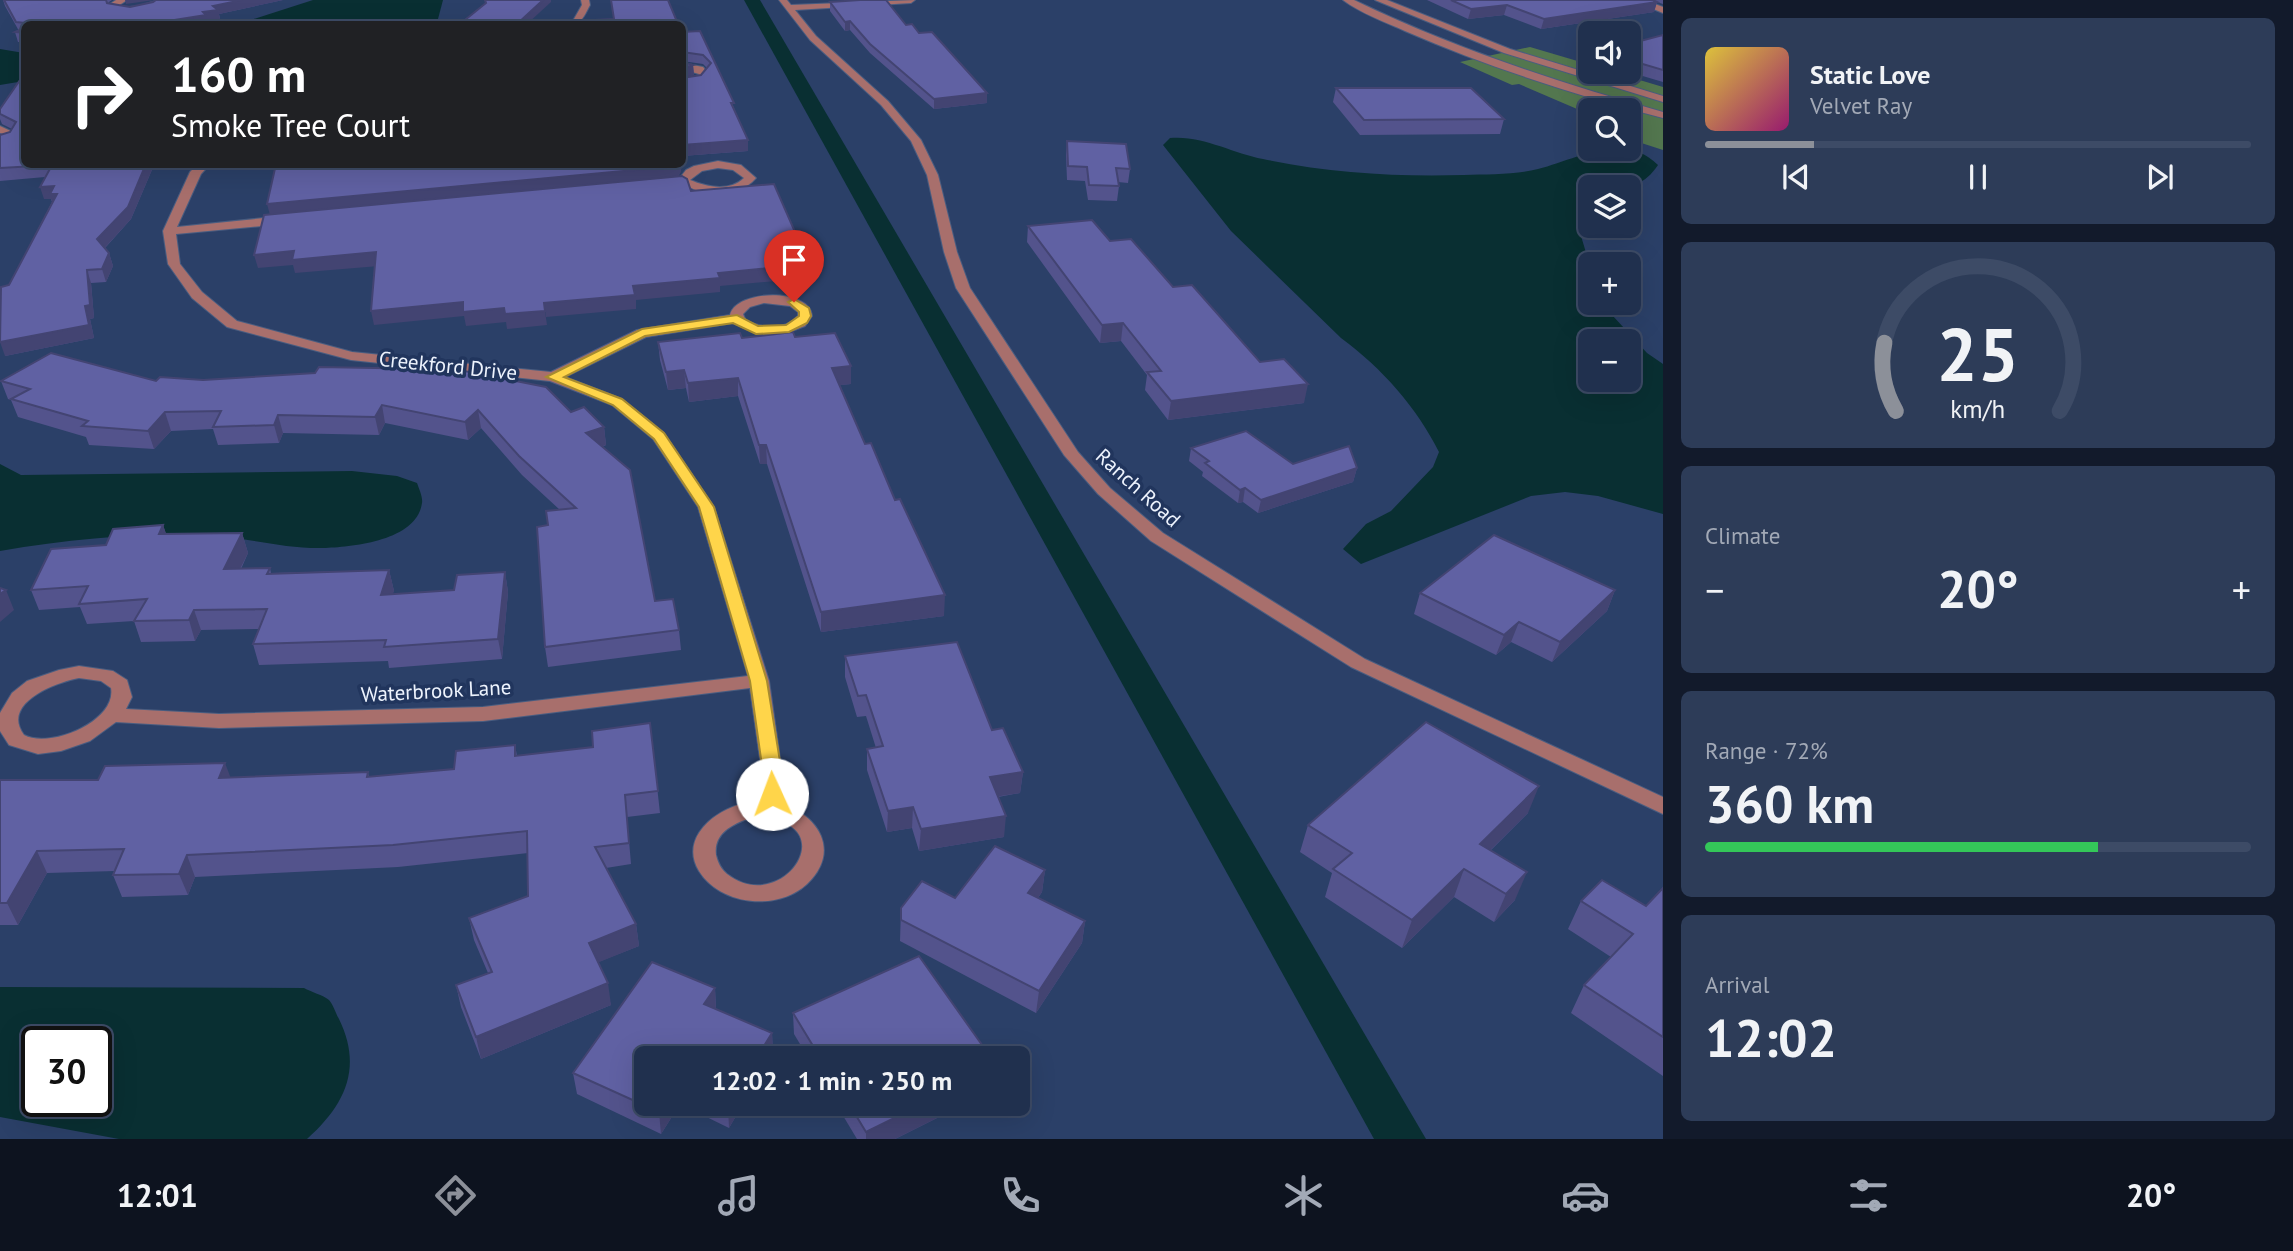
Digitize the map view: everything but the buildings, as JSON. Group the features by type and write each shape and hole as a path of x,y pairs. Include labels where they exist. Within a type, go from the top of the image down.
{"street":[{"path":"122,0 114,4 114,8 145,9 157,5 161,0"},
{"path":"577,21 586,5 585,0"},
{"path":"785,4 911,0"},
{"path":"1347,0 1386,19 1475,54 1663,115"},
{"path":"1379,0 1507,51 1663,99"},
{"path":"1636,0 1663,10"},
{"name":"Ranch Road","path":"785,4 804,30 893,112 917,142 929,167 954,269 963,288 1072,455 1104,491 1157,537 1358,663 1663,806"},
{"path":"686,67 700,69 704,75 698,80 686,82"},
{"path":"0,144 12,137 5,130"},
{"path":"658,185 685,182 696,188 715,191 735,188 750,178 744,170 719,165 692,170 684,178 685,182"},
{"path":"169,231 201,168"},
{"path":"169,231 291,219"},
{"name":"Creekford Drive","path":"169,231 174,264 197,295 232,324 351,356 553,377 617,402 659,436 706,507 759,681 774,780 770,809"},
{"path":"553,377 642,333 737,318"},
{"path":"79,672 109,676 118,683 122,692 120,704 113,715 85,737 46,747 15,742 6,734 2,724 5,713 26,690 42,681 79,672"},
{"name":"Waterbrook Lane","path":"113,715 219,721 483,714 759,681"},
{"path":"770,809 799,820 809,831 814,843 811,863 797,880 783,889 747,892 730,888 717,880 707,869 703,856 704,843 710,831 722,820 736,813 770,809"}],"green space":[{"path":"1530,47 1578,61 1578,84 1641,84 1641,80 1663,87 1663,150 1641,143 1641,98 1578,98 1578,109 1460,62"}],"shaded area":[{"path":"313,0 443,0 438,19 432,21 247,21"},
{"path":"0,49 21,52 21,82 0,85"},
{"path":"1170,138 1194,139 1288,164 1338,171 1413,175 1520,172 1578,156 1578,161 1641,161 1641,154 1645,155 1658,165 1641,182 1641,175 1578,175 1578,238 1582,238 1586,252 1578,252 1578,315 1612,315 1625,329 1578,329 1578,392 1641,392 1641,346 1663,364 1663,514 1598,496 1565,492 1531,496 1361,564 1343,549 1366,524 1391,511 1433,467 1439,452 1409,405 1371,362 1341,338 1231,231 1163,145"},
{"path":"0,464 21,475 352,471 397,476 417,483 422,503 418,516 396,534 350,546 306,548 224,536 166,534 95,538 0,551"},
{"path":"0,987 304,988 324,997 332,1004 346,1037 349,1070 340,1099 307,1139 119,1139 0,1117"}],"waterway":[{"path":"752,0 1401,1139"}],"route":[{"path":"772,794 774,780 759,681 706,507 659,436 617,402 553,377 642,333 737,318 740,323 756,330 789,329 803,321 805,316 805,311 794,302"}]}
